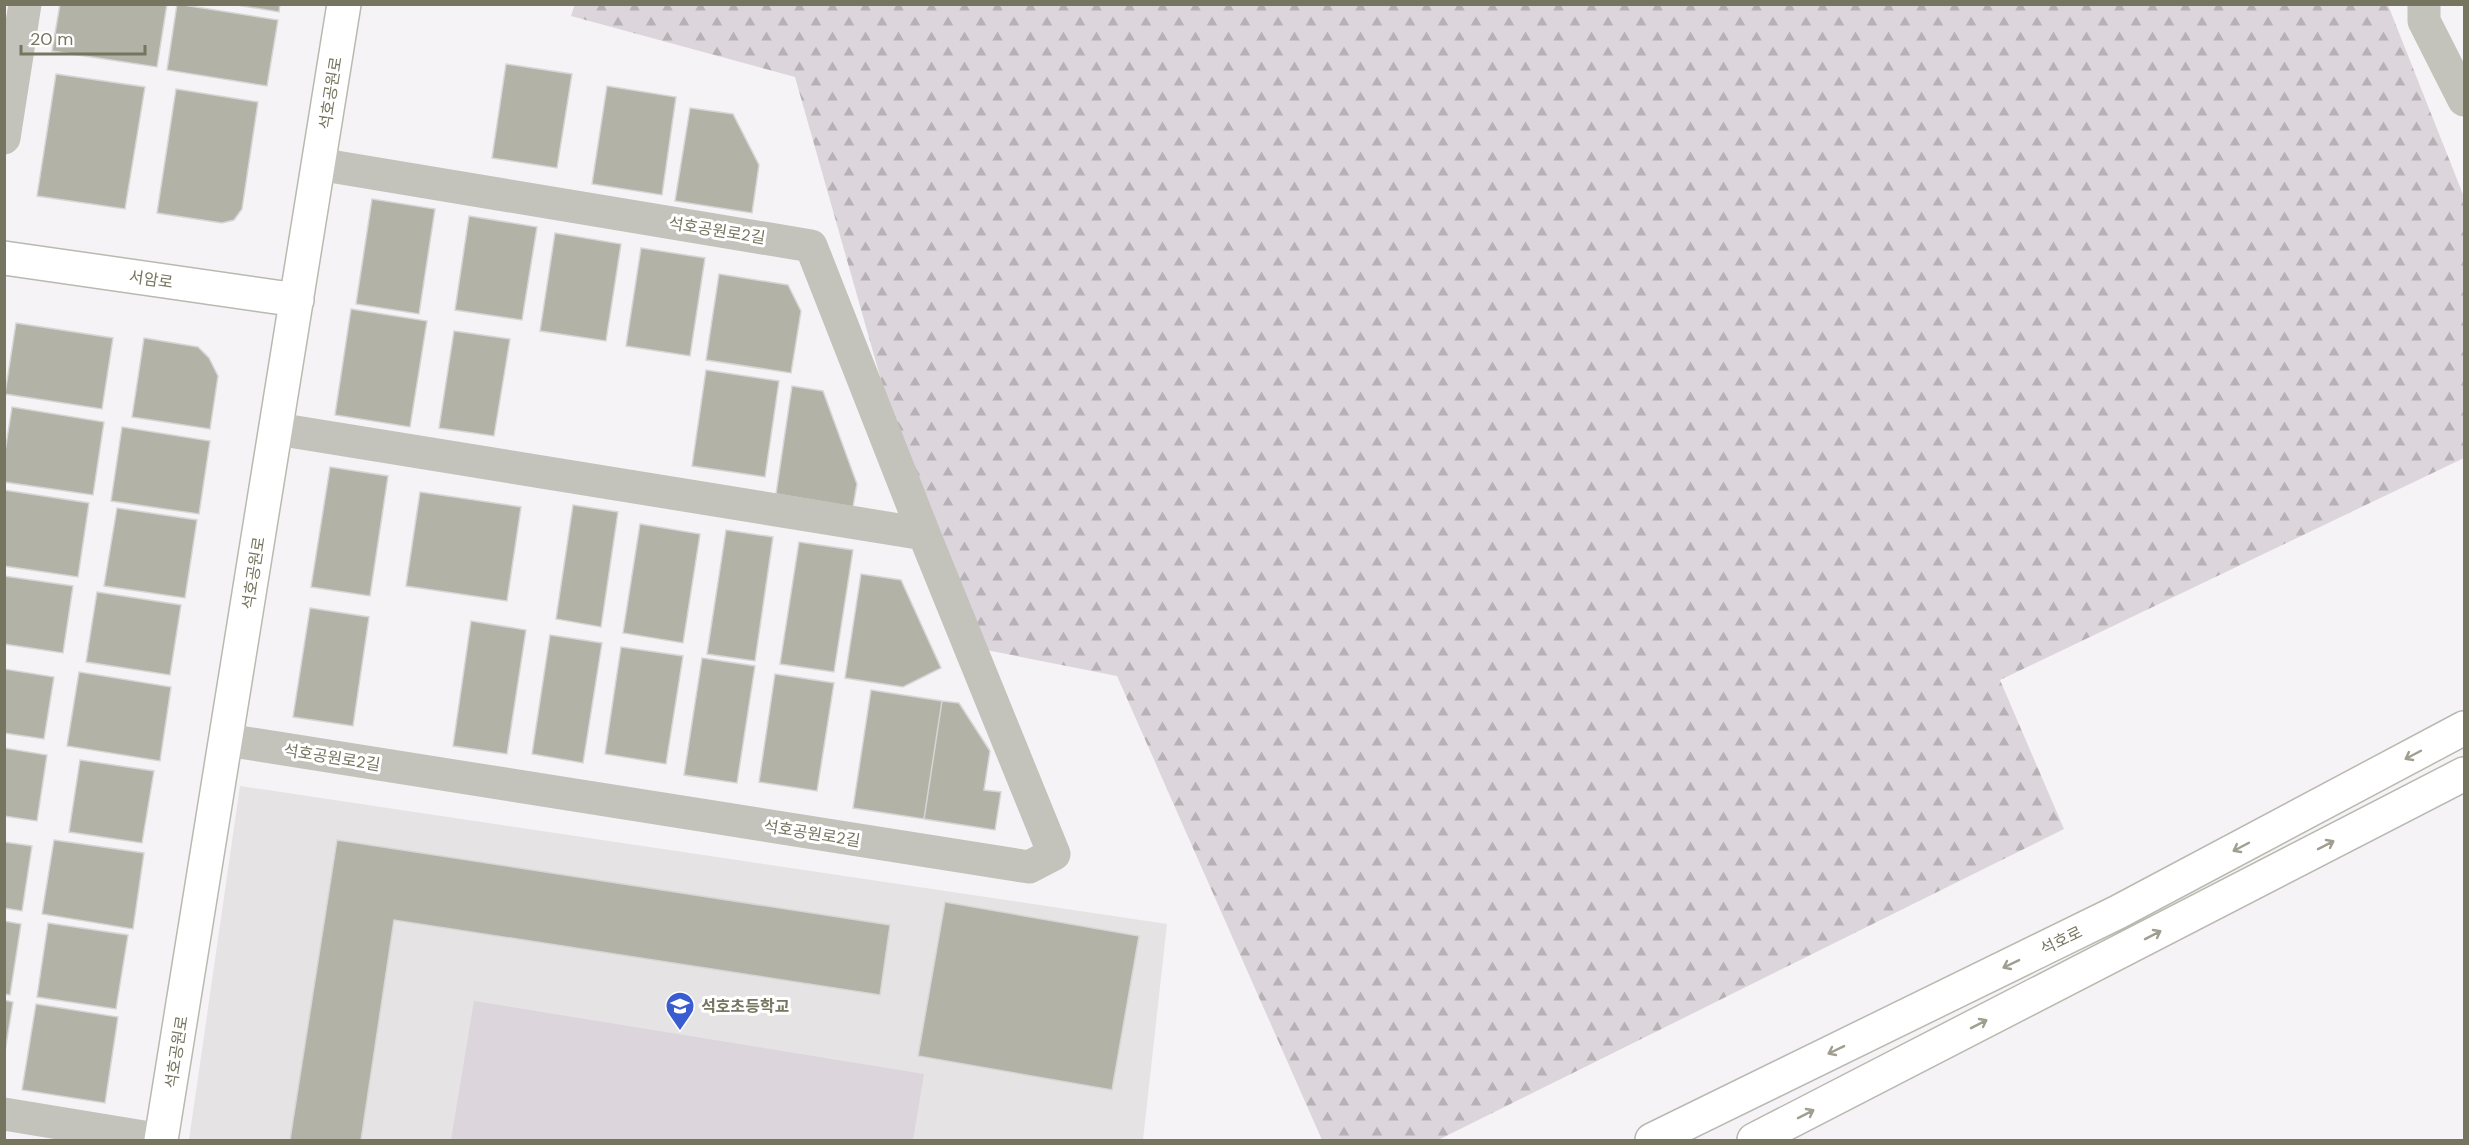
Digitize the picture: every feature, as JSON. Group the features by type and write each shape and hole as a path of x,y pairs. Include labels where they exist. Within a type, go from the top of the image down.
{"main road":[{"name":"석호공원로","path":"161,1140 344,4"},
{"name":"서암로","path":"4,258 297,300"},
{"name":"석호로","path":"1652,1140 2118,912 2464,728"},
{"path":"1754,1140 2464,774"}],"street":[{"path":"4,138 25,4"},
{"path":"2424,4 2424,21 2464,100"},
{"name":"석호공원로2길","path":"226,740 1029,867 1054,854 924,534 811,246 318,164"},
{"path":"277,429 924,534"},
{"path":"4,1114 161,1140"}],"shaded area":[{"name":"석호초등학교","path":"240,786 1167,924 1143,1140 189,1140"}],"green space":[{"path":"575,4 2388,5 2464,197 2464,458 2000,680 2064,829 1438,1140 1322,1140 1117,676 956,644 795,77 571,16"},
{"path":"474,1001 924,1074 913,1140 451,1140"}],"building":[{"path":"60,4 167,4 157,67 52,51"},
{"path":"177,4 278,20 267,86 167,70"},
{"path":"231,4 280,4 279,12"},
{"path":"506,64 572,74 557,168 492,158"},
{"path":"56,74 145,87 125,209 37,196"},
{"path":"607,86 676,97 662,195 592,184"},
{"path":"176,89 258,102 242,209 234,220 222,223 157,213"},
{"path":"690,108 733,114 759,165 752,213 675,201"},
{"path":"372,199 435,209 419,314 356,304"},
{"path":"469,216 537,227 522,320 455,310"},
{"path":"555,233 621,244 606,341 540,331"},
{"path":"641,248 705,258 690,356 626,346"},
{"path":"719,274 788,285 801,311 791,373 706,360"},
{"path":"351,309 427,321 410,427 335,415"},
{"path":"16,323 113,338 102,409 5,394"},
{"path":"454,331 510,339 494,436 439,428"},
{"path":"144,338 198,347 209,358 218,376 210,429 132,417"},
{"path":"706,370 779,381 765,477 692,466"},
{"path":"792,386 823,391 857,484 853,507 776,494"},
{"path":"12,407 104,422 93,495 4,482 4,458"},
{"path":"122,427 210,441 199,514 111,501"},
{"path":"330,467 388,476 370,596 311,587"},
{"path":"4,490 89,503 78,577 4,566"},
{"path":"420,492 521,507 507,601 406,586"},
{"path":"573,505 618,512 601,627 556,619"},
{"path":"117,508 197,520 185,598 104,586"},
{"path":"640,524 700,534 683,643 623,633"},
{"path":"726,530 773,537 755,661 707,654"},
{"path":"799,542 853,550 834,672 780,664"},
{"path":"861,574 901,580 941,668 903,687 845,678"},
{"path":"4,576 73,586 63,653 4,644"},
{"path":"97,592 181,605 170,675 86,662"},
{"path":"310,608 369,617 353,726 293,717"},
{"path":"471,621 526,630 507,754 453,746"},
{"path":"550,635 602,643 583,763 532,754"},
{"path":"621,647 683,656 666,764 605,754"},
{"path":"702,658 755,666 737,783 684,775"},
{"path":"4,669 54,677 44,739 4,733"},
{"path":"79,672 171,687 160,761 67,746"},
{"path":"775,674 834,683 817,791 759,782"},
{"path":"871,690 942,701 924,819 853,808"},
{"path":"942,701 959,703 990,751 984,790 1001,792 995,830 924,819"},
{"path":"4,748 47,755 37,821 4,816"},
{"path":"80,760 154,771 142,843 69,832"},
{"path":"54,840 144,853 133,929 42,914"},
{"path":"337,840 890,925 880,995 394,920 361,1140 290,1140"},
{"path":"4,842 32,846 22,911 4,908"},
{"path":"945,902 1139,936 1112,1090 918,1056"},
{"path":"4,921 21,924 10,995 4,994"},
{"path":"48,923 128,935 116,1009 37,997"},
{"path":"4,1000 13,1002 4,1058"},
{"path":"36,1004 118,1017 105,1103 22,1090"}],"place":[{"name":"석호초등학교","path":"680,1032"}]}
